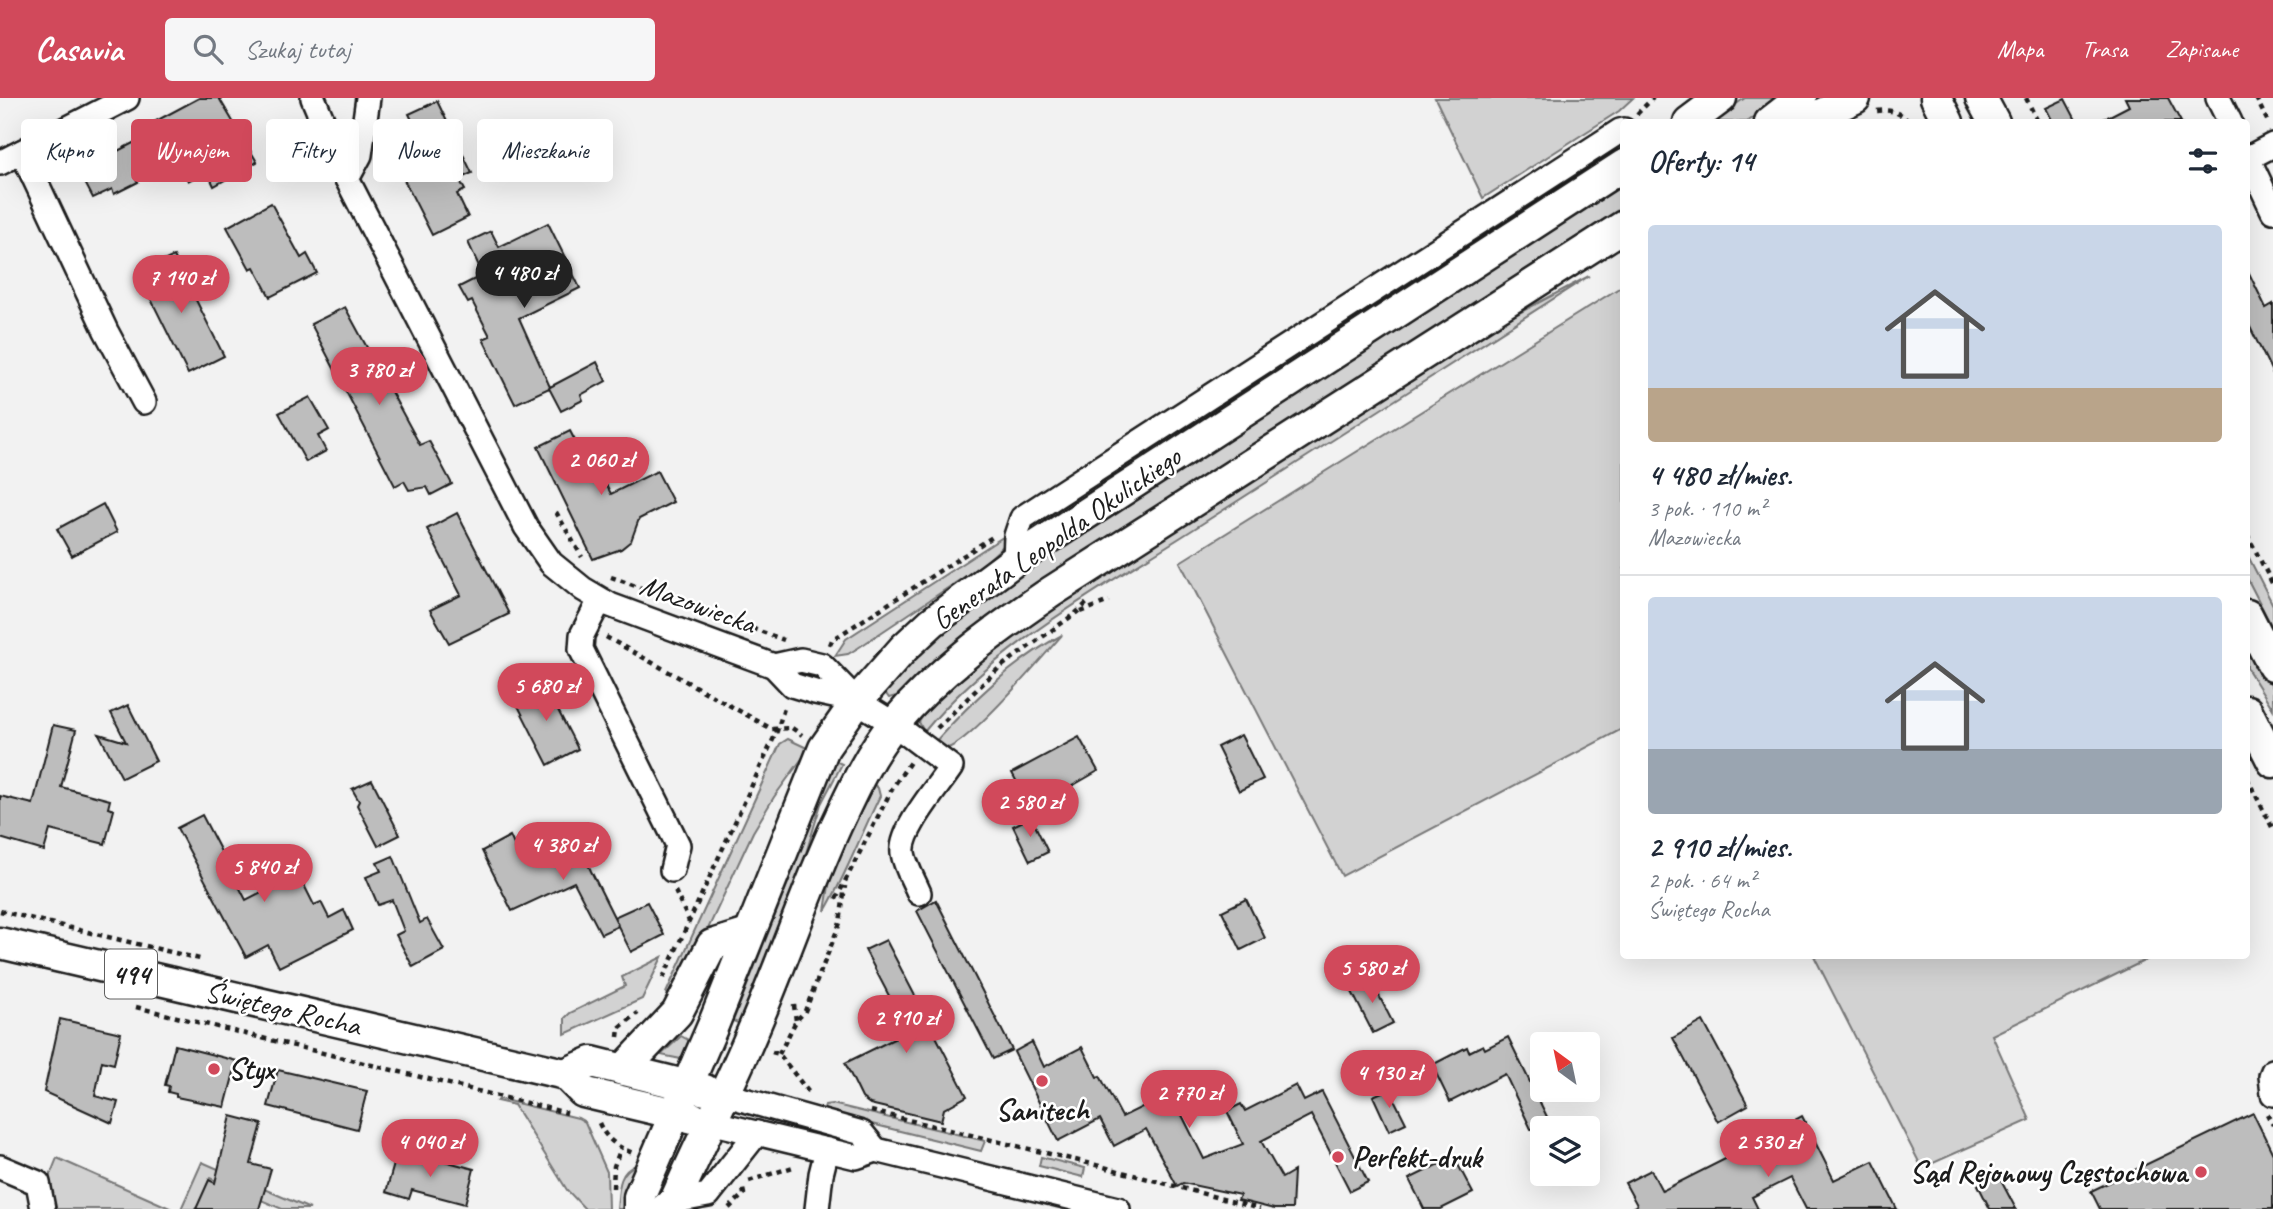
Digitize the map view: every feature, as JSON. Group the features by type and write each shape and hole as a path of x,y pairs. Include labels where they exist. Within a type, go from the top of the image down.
{"main road":[{"path":"1693,119 1721,98"},
{"path":"1774,119 1801,98"},
{"path":"1815,119 1867,104"},
{"name":"Generała Leopolda Okulickiego","path":"626,1204 639,1197 712,1028 824,748 883,669 932,622 1014,560 1620,168"},
{"name":"Generała Leopolda Okulickiego","path":"670,1205 754,1029 815,873 862,769 894,724 966,654 1030,606 1620,229"},
{"path":"2250,621 2273,666"},
{"path":"2250,716 2273,762"},
{"path":"623,1070 677,1013 712,946 748,934"},
{"name":"Świętego Rocha","path":"0,943 565,1074 583,1092 710,1122"},
{"name":"Świętego Rocha","path":"565,1074 592,1062 723,1094"}],"street":[{"path":"86,119 127,98"},
{"name":"Mazowiecka","path":"313,98 322,119"},
{"path":"359,157 368,98"},
{"path":"2218,98 2228,119"},
{"path":"1014,560 1016,536 1022,518 1620,133"},
{"path":"2250,156 2273,145"},
{"path":"0,163 21,152"},
{"path":"2250,161 2273,211"},
{"path":"36,182 106,331 144,402"},
{"name":"Mazowiecka","path":"348,182 526,527 551,563 583,589 610,605 774,666 792,685 857,701"},
{"name":"Mazowiecka","path":"600,600 582,635 581,649 678,845 672,870"},
{"name":"Mazowiecka","path":"774,666 801,660 822,665 857,701 894,724 951,767 906,834 903,844 919,894"},
{"path":"2273,1070 2273,1094"},
{"name":"Świętego Rocha","path":"723,1094 862,1133 876,1150"},
{"name":"Świętego Rocha","path":"710,1122 856,1157 876,1150 1118,1209"},
{"path":"670,1205 708,1195 757,1133"},
{"path":"818,1209 821,1174 827,1150"},
{"path":"0,1167 38,1183 43,1209"}],"path":[{"path":"1632,119 1653,98"},
{"path":"2026,98 2036,119"},
{"path":"2256,98 2273,131"},
{"path":"1867,104 1897,112 1905,119"},
{"path":"822,665 832,640 1022,518"},
{"path":"2250,540 2273,585"},
{"path":"1076,614 1109,601"},
{"path":"928,736 999,668 1076,614 1086,604"},
{"path":"586,625 772,729 792,728 812,741"},
{"path":"657,990 778,729"},
{"path":"779,1054 796,1021 806,1011 840,923 845,885 894,787 912,761"},
{"path":"2250,784 2273,829"},
{"path":"672,870 673,886 689,921"},
{"path":"0,911 204,960"},
{"path":"136,1007 572,1114"},
{"path":"770,1051 779,1054 813,1098"},
{"path":"868,1110 1100,1166 1261,1209"},
{"path":"597,1121 604,1135 621,1148 636,1154"},
{"path":"621,1148 614,1166 626,1204"},
{"path":"745,1182 796,1168 799,1160"}],"shaded area":[{"path":"1435,98 1633,98 1619,111 1483,198"},
{"path":"1745,98 1781,98 1751,119 1714,119"},
{"path":"1620,144 1618,154 1025,539 1024,529"},
{"path":"1620,185 1620,209 1122,531 900,695 889,698 884,691 891,676 940,631 999,587"},
{"path":"1589,276 1052,620 983,672 924,732 919,722 930,705 975,665 1046,612 1489,329"},
{"path":"1620,287 1620,730 1342,876 1180,562"},
{"path":"1006,535 1003,546 985,563 858,648 848,654 835,656 846,639"},
{"path":"2250,560 2273,605 2273,629 2250,584"},
{"path":"1062,635 1006,697 959,742 948,748 934,743 994,683 1044,645"},
{"path":"2250,643 2273,688 2273,709 2250,673"},
{"path":"788,739 809,749 774,797 753,832 676,998 666,993 780,744"},
{"path":"833,760 842,764 821,804 796,886 740,1024 733,1021 788,883 812,807"},
{"path":"872,783 878,788 880,796 825,911 833,860"},
{"path":"662,957 642,999 565,1034 565,1018 570,1013 625,986 622,977"},
{"path":"1816,959 2148,959 1992,1035 2030,1120 1922,1168"},
{"path":"681,1036 690,1041 681,1059 661,1055"},
{"path":"500,1099 585,1122 607,1172 608,1209 585,1209 567,1190 514,1105 497,1101"},
{"path":"832,1104 985,1141 981,1151 823,1112 825,1105"},
{"path":"1041,1157 1085,1168 1083,1177 1039,1166"},
{"path":"57,1158 172,1209 53,1209 47,1183"},
{"path":"202,1162 310,1209 282,1209 210,1178 198,1206 195,1209 181,1209"},
{"path":"639,1165 622,1209 617,1209 622,1178 625,1172"}],"building":[{"path":"199,98 219,98 231,119 160,119"},
{"path":"2125,98 2168,98 2179,119 2104,119 2129,106"},
{"path":"2065,99 2075,119 2052,119 2046,108"},
{"path":"437,101 446,119 411,119 409,114"},
{"path":"131,144 131,182 138,182 114,194 112,189 93,198 85,182 117,182 117,151"},
{"path":"463,154 472,173 463,177"},
{"path":"405,182 461,182 465,190 457,194 468,217 432,235"},
{"path":"271,203 301,258 307,254 317,273 270,297 254,267 250,269 227,227"},
{"path":"548,223 580,288 519,318 550,387 597,362 606,381 581,395 583,400 561,411 549,388 515,404 483,339 490,336 472,301 468,303 459,287 483,275 468,242 491,231 499,247"},
{"path":"174,256 224,356 188,374 138,273"},
{"path":"2250,275 2266,308 2273,304 2273,374 2250,327"},
{"path":"345,307 420,445 429,441 452,484 431,495 427,487 409,490 404,481 395,486 311,324"},
{"path":"310,397 329,430 318,436 326,451 306,462 279,413"},
{"path":"570,431 585,460 592,456 611,494 657,471 673,502 639,519 631,541 621,549 593,559 538,447"},
{"path":"103,504 117,532 72,556 57,529"},
{"path":"457,513 509,614 449,643 430,610 461,595 427,529"},
{"path":"543,681 578,749 548,765 513,696"},
{"path":"128,705 156,761 122,778 99,734 126,742 111,713"},
{"path":"53,725 76,730 61,787 110,800 108,808 114,810 105,844 50,830 44,851 0,838 0,796 33,804"},
{"path":"1241,735 1263,779 1239,791 1217,747"},
{"path":"1079,737 1098,771 1065,790 1061,784 1027,801 1012,773"},
{"path":"372,780 400,835 378,846 352,789"},
{"path":"202,815 246,900 279,883 273,870 292,861 314,905 321,902 329,918 344,910 353,930 279,967 268,945 246,957 177,828"},
{"path":"1031,817 1048,852 1030,861 1013,826"},
{"path":"563,822 581,856 584,855 614,917 647,902 664,935 631,952 618,926 601,934 574,882 512,911 482,851 510,836 515,847"},
{"path":"393,856 420,923 427,919 444,950 413,967 396,935 404,931 392,900 378,905 366,877 381,871 377,863"},
{"path":"1246,899 1265,938 1241,950 1222,911"},
{"path":"936,900 1012,1050 993,1059 917,911"},
{"path":"886,940 967,1096 944,1109 941,1121 870,1104 862,1098 845,1063 908,1032 865,950"},
{"path":"1370,978 1393,1023 1373,1033 1350,988"},
{"path":"60,1019 121,1033 114,1064 102,1061 95,1096 118,1102 112,1123 44,1092"},
{"path":"1703,1021 1748,1105 1718,1122 1673,1038"},
{"path":"1508,1037 1530,1082 1530,1102 1540,1102 1547,1116 1530,1116 1530,1127 1505,1074 1450,1102 1432,1065 1467,1047 1469,1052 1483,1045 1485,1049"},
{"path":"1032,1042 1044,1067 1082,1047 1122,1117 1154,1101 1158,1110 1175,1101 1204,1159 1243,1144 1227,1111 1241,1104 1245,1111 1296,1085 1304,1101 1322,1092 1368,1182 1350,1191 1311,1115 1261,1141 1282,1178 1294,1171 1292,1209 1274,1209 1238,1200 1240,1195 1183,1183 1177,1186 1146,1129 1114,1146 1100,1119 1058,1141 1014,1052"},
{"path":"175,1045 237,1061 225,1107 176,1097 176,1094 168,1092 169,1086 165,1085"},
{"path":"278,1070 367,1091 357,1129 268,1106"},
{"path":"1389,1089 1406,1123 1389,1131 1373,1096"},
{"name":"Sąd Rejonowy Częstochowa","path":"2253,1113 2273,1154 2273,1209 2100,1209 2091,1191"},
{"path":"231,1116 262,1124 251,1164 271,1169 259,1209 196,1209 209,1180 215,1183"},
{"path":"1802,1116 1834,1180 1873,1161 1897,1209 1806,1209 1790,1178 1752,1197 1758,1209 1630,1209 1637,1205 1625,1183 1651,1170 1662,1191 1755,1144 1754,1142"},
{"path":"415,1153 474,1169 465,1204 412,1190 409,1199 386,1192 396,1157 412,1162"},
{"path":"1454,1157 1473,1193 1441,1209 1424,1209 1409,1179"},
{"path":"1998,1175 2016,1209 1990,1209 1978,1185"}],"place":[{"name":"Styx","path":"214,1069"},
{"name":"Sanitech","path":"1042,1081"},
{"name":"Perfekt-druk","path":"1338,1157"},
{"name":"Sąd Rejonowy Częstochowa","path":"2201,1172"}]}
